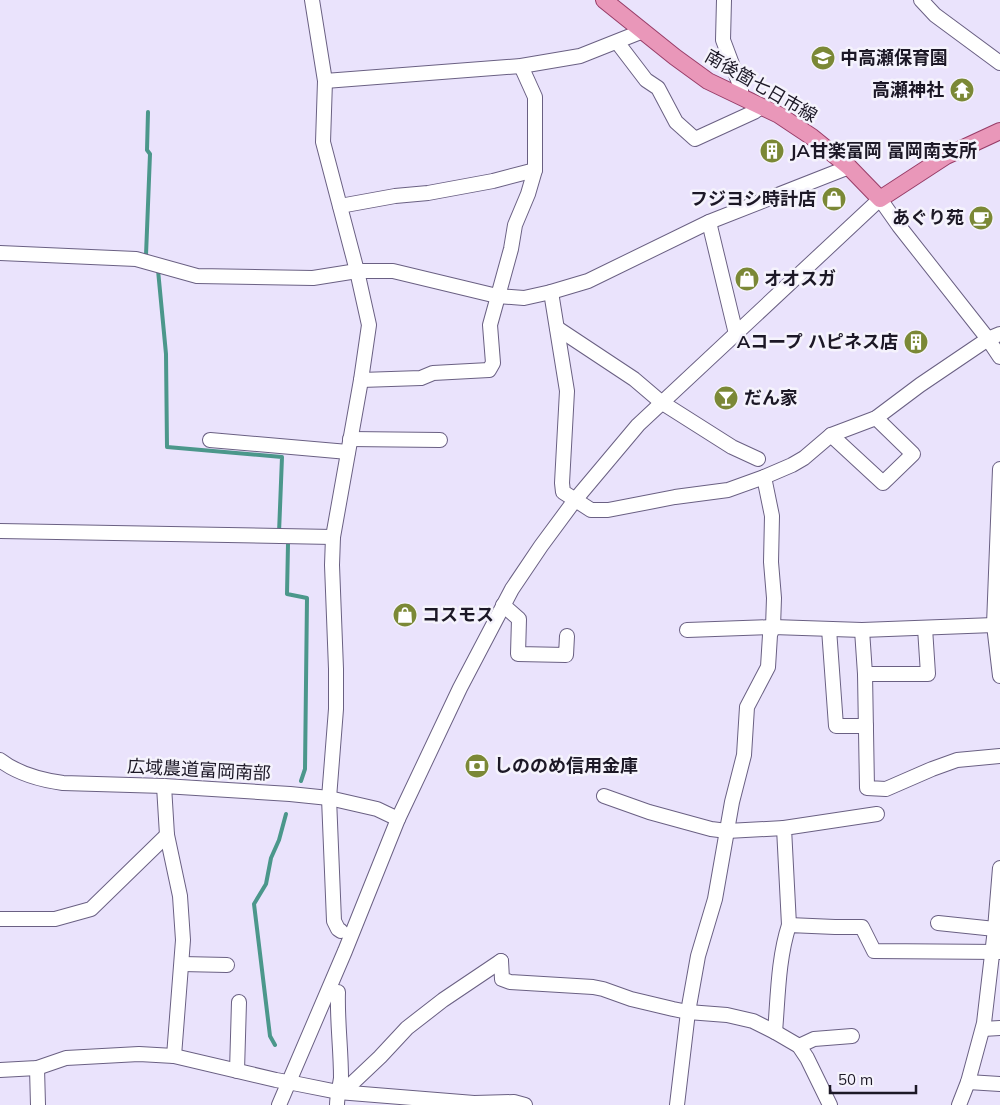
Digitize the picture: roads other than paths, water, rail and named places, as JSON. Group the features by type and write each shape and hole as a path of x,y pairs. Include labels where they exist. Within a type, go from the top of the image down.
{"main road":[{"name":"南後箇七日市線","path":"604,0 675,58 708,81 779,115 812,137 849,167 880,199"},
{"path":"880,199 946,156 1000,131"}],"street":[{"path":"312,0 325,81 323,142 357,271 368,325 361,380 333,537 336,709 329,798 334,921 341,931"},
{"path":"724,0 723,40 741,88 741,97"},
{"path":"921,0 935,15 1000,63"},
{"path":"931,0 935,15"},
{"path":"325,81 521,66 580,56 643,31"},
{"path":"617,42 646,80 658,88 676,122 695,139 761,107"},
{"path":"361,380 421,378 433,373 489,370 493,363 490,325 511,249 515,225 528,194 535,170 535,97 521,66"},
{"path":"0,253 136,259 198,276 313,278 357,271 393,271 497,296 524,298 588,281 709,222 849,167"},
{"path":"340,206 493,181 535,170"},
{"path":"279,1105 398,819 460,688 503,605 541,546 575,500 638,425 880,199 899,226 994,337 1000,357"},
{"path":"709,222 736,334"},
{"path":"551,292 567,390 563,492 591,510 608,510 676,497 728,490 792,465 804,458 830,435 876,418 920,385 994,337"},
{"path":"557,328 634,379 661,402 732,447 758,458"},
{"path":"830,435 883,483 913,454 876,418"},
{"path":"210,440 349,446 440,440"},
{"path":"1000,469 996,630 1000,676"},
{"path":"677,1105 688,1012 698,956 715,899 732,802 744,755 747,707 768,667 770,635 773,627 774,598 771,562 772,516 764,477"},
{"path":"0,532 333,537"},
{"path":"503,605 519,619 518,654 566,655 567,636"},
{"path":"687,630 773,627 862,630 925,628 996,630"},
{"path":"865,674 928,674 925,628"},
{"path":"829,629 836,726 866,726"},
{"path":"862,630 865,674 867,788 886,789 932,768 957,760 1000,756"},
{"name":"広域農道富岡南部","path":"0,760 17,771 48,781 164,786 329,798 377,809 398,819"},
{"path":"164,786 167,835 180,896 183,940 174,1056"},
{"path":"604,796 649,812 711,829 727,831 784,828 877,814"},
{"path":"775,1032 780,974 789,925 784,828"},
{"path":"0,919 55,919 91,909 167,835"},
{"path":"959,1105 968,1082 984,1023 996,952 995,930 1000,868"},
{"path":"938,924 995,930"},
{"path":"789,925 862,927 874,951 996,952"},
{"path":"339,1096 407,1028 443,1000 501,961 502,978 510,982 593,987 656,1006 688,1012 727,1014 752,1021 798,1046 807,1058 830,1105"},
{"path":"182,964 227,965"},
{"path":"338,992 341,1080 339,1096"},
{"path":"237,1071 239,1002"},
{"path":"982,1028 1000,1028"},
{"path":"798,1046 814,1039 852,1036"},
{"path":"0,1070 37,1068 66,1058 139,1054 174,1056 298,1084 339,1096 474,1103 514,1102 526,1105"},
{"path":"37,1068 38,1105"},
{"path":"968,1082 1000,1084"}],"waterway":[{"path":"146,255 150,154 147,150 148,112"},
{"path":"158,270 166,354 167,447 282,457 279,533"},
{"path":"288,544 287,594 307,598 305,769 301,781"},
{"path":"275,1045 270,1036 254,904 266,884 271,858 279,840 286,814"}],"place":[{"name":"中高瀬保育園","path":"823,58"},
{"name":"高瀬神社","path":"962,90"},
{"name":"JA甘楽富岡 富岡南支所","path":"772,151"},
{"name":"フジヨシ時計店","path":"834,199"},
{"name":"あぐり苑","path":"981,218"},
{"name":"オオスガ","path":"747,279"},
{"name":"Aコープ ハピネス店","path":"916,342"},
{"name":"だん家","path":"726,398"},
{"name":"コスモス","path":"405,615"},
{"name":"しののめ信用金庫","path":"477,766"}]}
